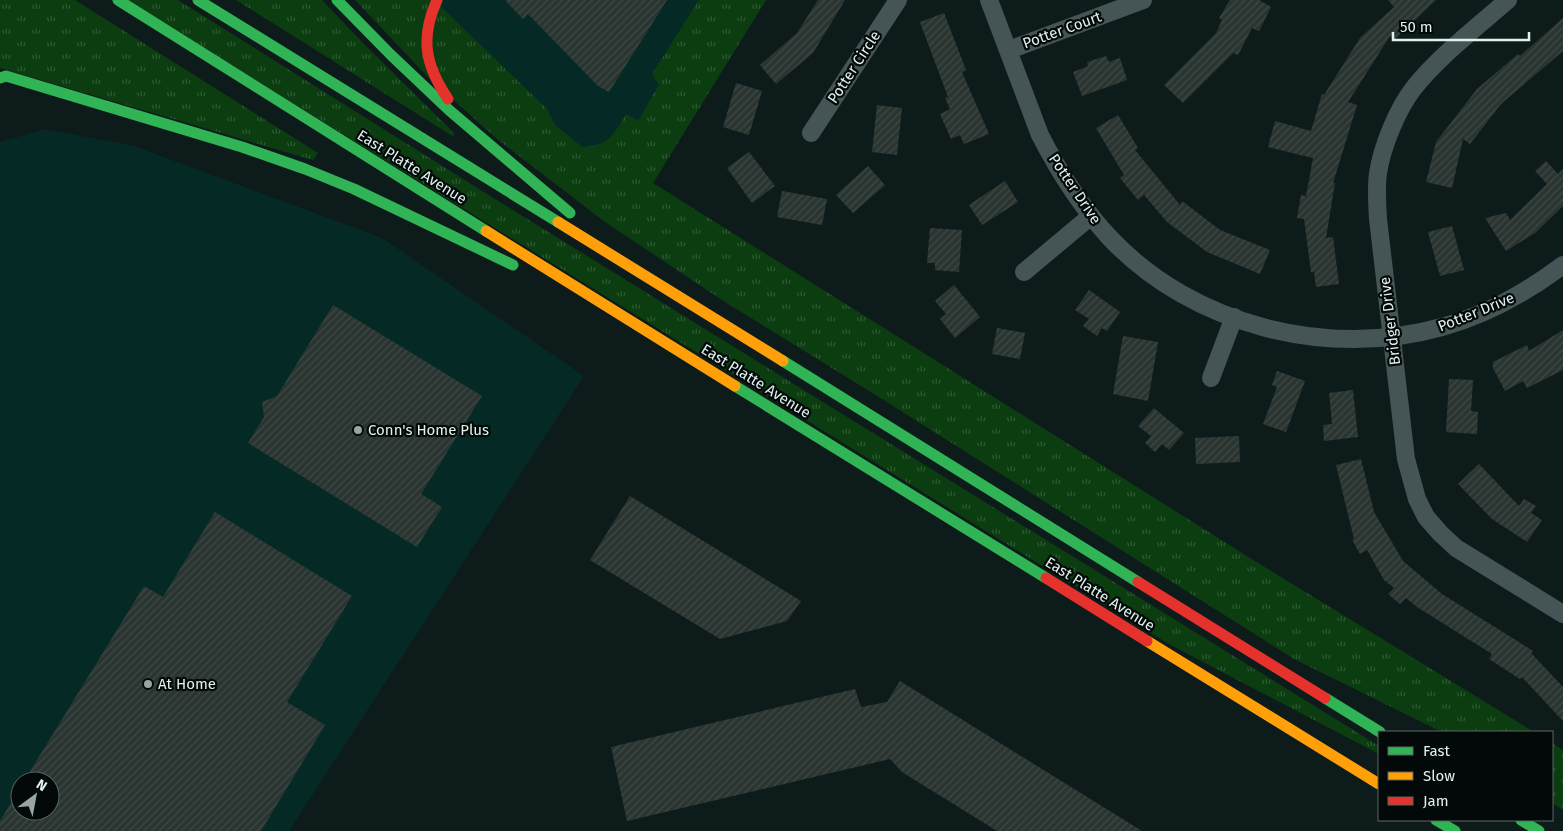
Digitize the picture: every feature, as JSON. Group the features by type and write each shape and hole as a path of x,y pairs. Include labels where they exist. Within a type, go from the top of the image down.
{"highway":[{"name":"East Platte Avenue","path":"118,0 599,302 1378,783"},
{"name":"East Platte Avenue","path":"198,0 1378,731"},
{"path":"337,0 391,55 466,124 651,279"},
{"path":"436,0 431,10 427,27 426,54 442,92 466,124"},
{"path":"2,76 242,147 306,170 354,189 523,270"},
{"path":"540,279 599,302"},
{"path":"1438,821 1455,831"},
{"path":"1523,821 1539,831"}],"street":[{"name":"Potter Circle","path":"811,133 898,0"},
{"name":"Potter Drive","path":"989,0 1045,144 1074,194 1111,239 1135,261 1183,295 1259,326 1308,337 1360,339 1443,327 1494,308 1540,282 1563,265"},
{"name":"Potter Court","path":"1009,50 1143,0"},
{"name":"Bridger Drive","path":"1508,0 1441,60 1413,89 1402,106 1384,150 1378,172 1378,219 1406,459 1417,499 1426,517 1456,548 1563,614"},
{"path":"1024,272 1091,216"},
{"path":"1211,378 1234,317"}],"shaded area":[{"path":"355,0 766,0 652,183 605,222"},
{"path":"45,129 134,146 382,238 584,376 289,831 0,831 0,142"}],"green space":[{"path":"0,0 75,0 318,153 313,160 0,68"},
{"path":"126,0 178,0 487,194 1378,745 1378,753 1167,643"},
{"path":"236,0 322,0 453,132 454,137"},
{"path":"355,0 434,0 547,109 555,125 582,147 605,142 617,129 626,114 638,121 659,85 652,74 699,0 766,0 653,183 1258,563 1532,731 1440,731 1294,659 725,302 605,222 497,139 429,78"},
{"path":"1553,744 1563,750 1563,810 1553,804"}],"building":[{"path":"505,0 667,0 609,92 598,86 528,14 523,19"},
{"path":"818,0 845,0 813,53 776,84 760,65 797,33"},
{"path":"1230,0 1259,0 1271,7 1259,31 1252,28 1238,55 1233,53 1183,103 1164,85 1216,33 1222,20 1219,18"},
{"path":"1388,0 1436,0 1394,40 1390,36 1348,102 1357,105 1333,183 1335,183 1326,238 1333,237 1339,284 1316,287 1314,272 1311,272 1304,219 1297,218 1301,195 1306,196 1313,158 1268,147 1275,121 1311,131 1322,94 1324,95 1360,38 1394,7"},
{"path":"944,13 966,70 962,72 989,134 964,144 960,135 951,139 940,114 950,109 945,98 948,97 920,22"},
{"path":"1563,18 1563,51 1501,104 1470,144 1463,139 1452,188 1426,182 1436,142 1477,89 1518,54 1520,56"},
{"path":"1106,56 1109,62 1120,58 1127,80 1082,96 1073,72 1088,66 1087,62"},
{"path":"736,83 762,91 749,135 723,127"},
{"path":"877,105 902,108 897,155 872,152"},
{"path":"1118,115 1138,148 1135,150 1180,205 1182,201 1220,230 1270,250 1260,274 1207,252 1167,222 1144,195 1138,200 1120,178 1124,175 1096,128"},
{"path":"749,152 775,186 752,203 727,168"},
{"path":"1546,161 1558,174 1563,169 1563,206 1535,233 1506,251 1485,218 1506,213 1510,220 1547,184 1535,171"},
{"path":"868,166 885,185 853,213 836,195"},
{"path":"1005,181 1018,202 982,225 969,205"},
{"path":"782,191 827,199 822,225 777,217"},
{"path":"1452,226 1464,270 1440,276 1428,232"},
{"path":"930,228 962,230 959,272 935,270 935,263 927,263"},
{"path":"954,285 980,317 955,338 940,319 946,314 935,301"},
{"path":"1089,290 1120,312 1107,331 1102,328 1097,336 1083,326 1089,319 1075,310"},
{"name":"Conn's Home Plus","path":"333,305 482,396 421,494 442,507 417,547 248,443 264,417 262,402 277,396"},
{"path":"997,328 1025,333 1020,359 992,354"},
{"path":"1563,330 1563,370 1527,388 1523,381 1505,391 1493,368 1493,362 1527,345 1529,351"},
{"path":"1123,336 1158,342 1148,401 1113,394"},
{"path":"1277,371 1305,381 1286,432 1263,424 1277,387 1272,385"},
{"path":"1449,379 1473,380 1471,411 1478,412 1477,434 1446,432"},
{"path":"1353,390 1358,437 1324,441 1323,425 1332,424 1329,393"},
{"path":"1154,408 1184,433 1169,450 1162,444 1155,452 1145,443 1151,436 1138,426"},
{"path":"1239,436 1240,462 1196,464 1195,438"},
{"path":"1361,459 1374,512 1403,561 1442,594 1533,651 1531,653 1563,687 1563,721 1522,677 1520,679 1489,659 1492,654 1417,607 1406,598 1400,604 1388,594 1394,588 1384,580 1367,550 1360,554 1352,540 1354,539 1336,465"},
{"path":"1479,464 1519,506 1524,499 1536,506 1531,513 1542,520 1527,542 1492,519 1458,484"},
{"path":"630,496 801,601 787,621 720,639 590,560"},
{"path":"215,512 352,596 287,702 325,725 261,831 0,831 0,821 10,804 10,821 60,821 60,771 30,771 144,586 163,597"},
{"path":"900,681 1142,831 997,831 902,772 890,759 627,821 611,747 855,689 861,707 887,702"}],"traffic: fast":[{"path":"118,0 486,231"},
{"path":"198,0 558,222"},
{"path":"337,0 449,110 570,213"},
{"path":"0,78 6,76 242,147 305,169 354,189 513,265"},
{"path":"783,361 1138,582"},
{"path":"735,386 1046,578"},
{"path":"1325,698 1378,731"},
{"path":"1438,821 1455,831"},
{"path":"1523,821 1539,831"}],"traffic: slow":[{"path":"558,222 783,361"},
{"path":"486,231 735,386"},
{"path":"1147,641 1378,783"}],"traffic: jam":[{"path":"437,0 428,27 428,51 434,75 448,99"},
{"path":"1046,578 1147,641"},
{"path":"1138,582 1325,698"}],"place":[{"name":"Conn's Home Plus","path":"358,430"},
{"name":"At Home","path":"148,684"}]}
